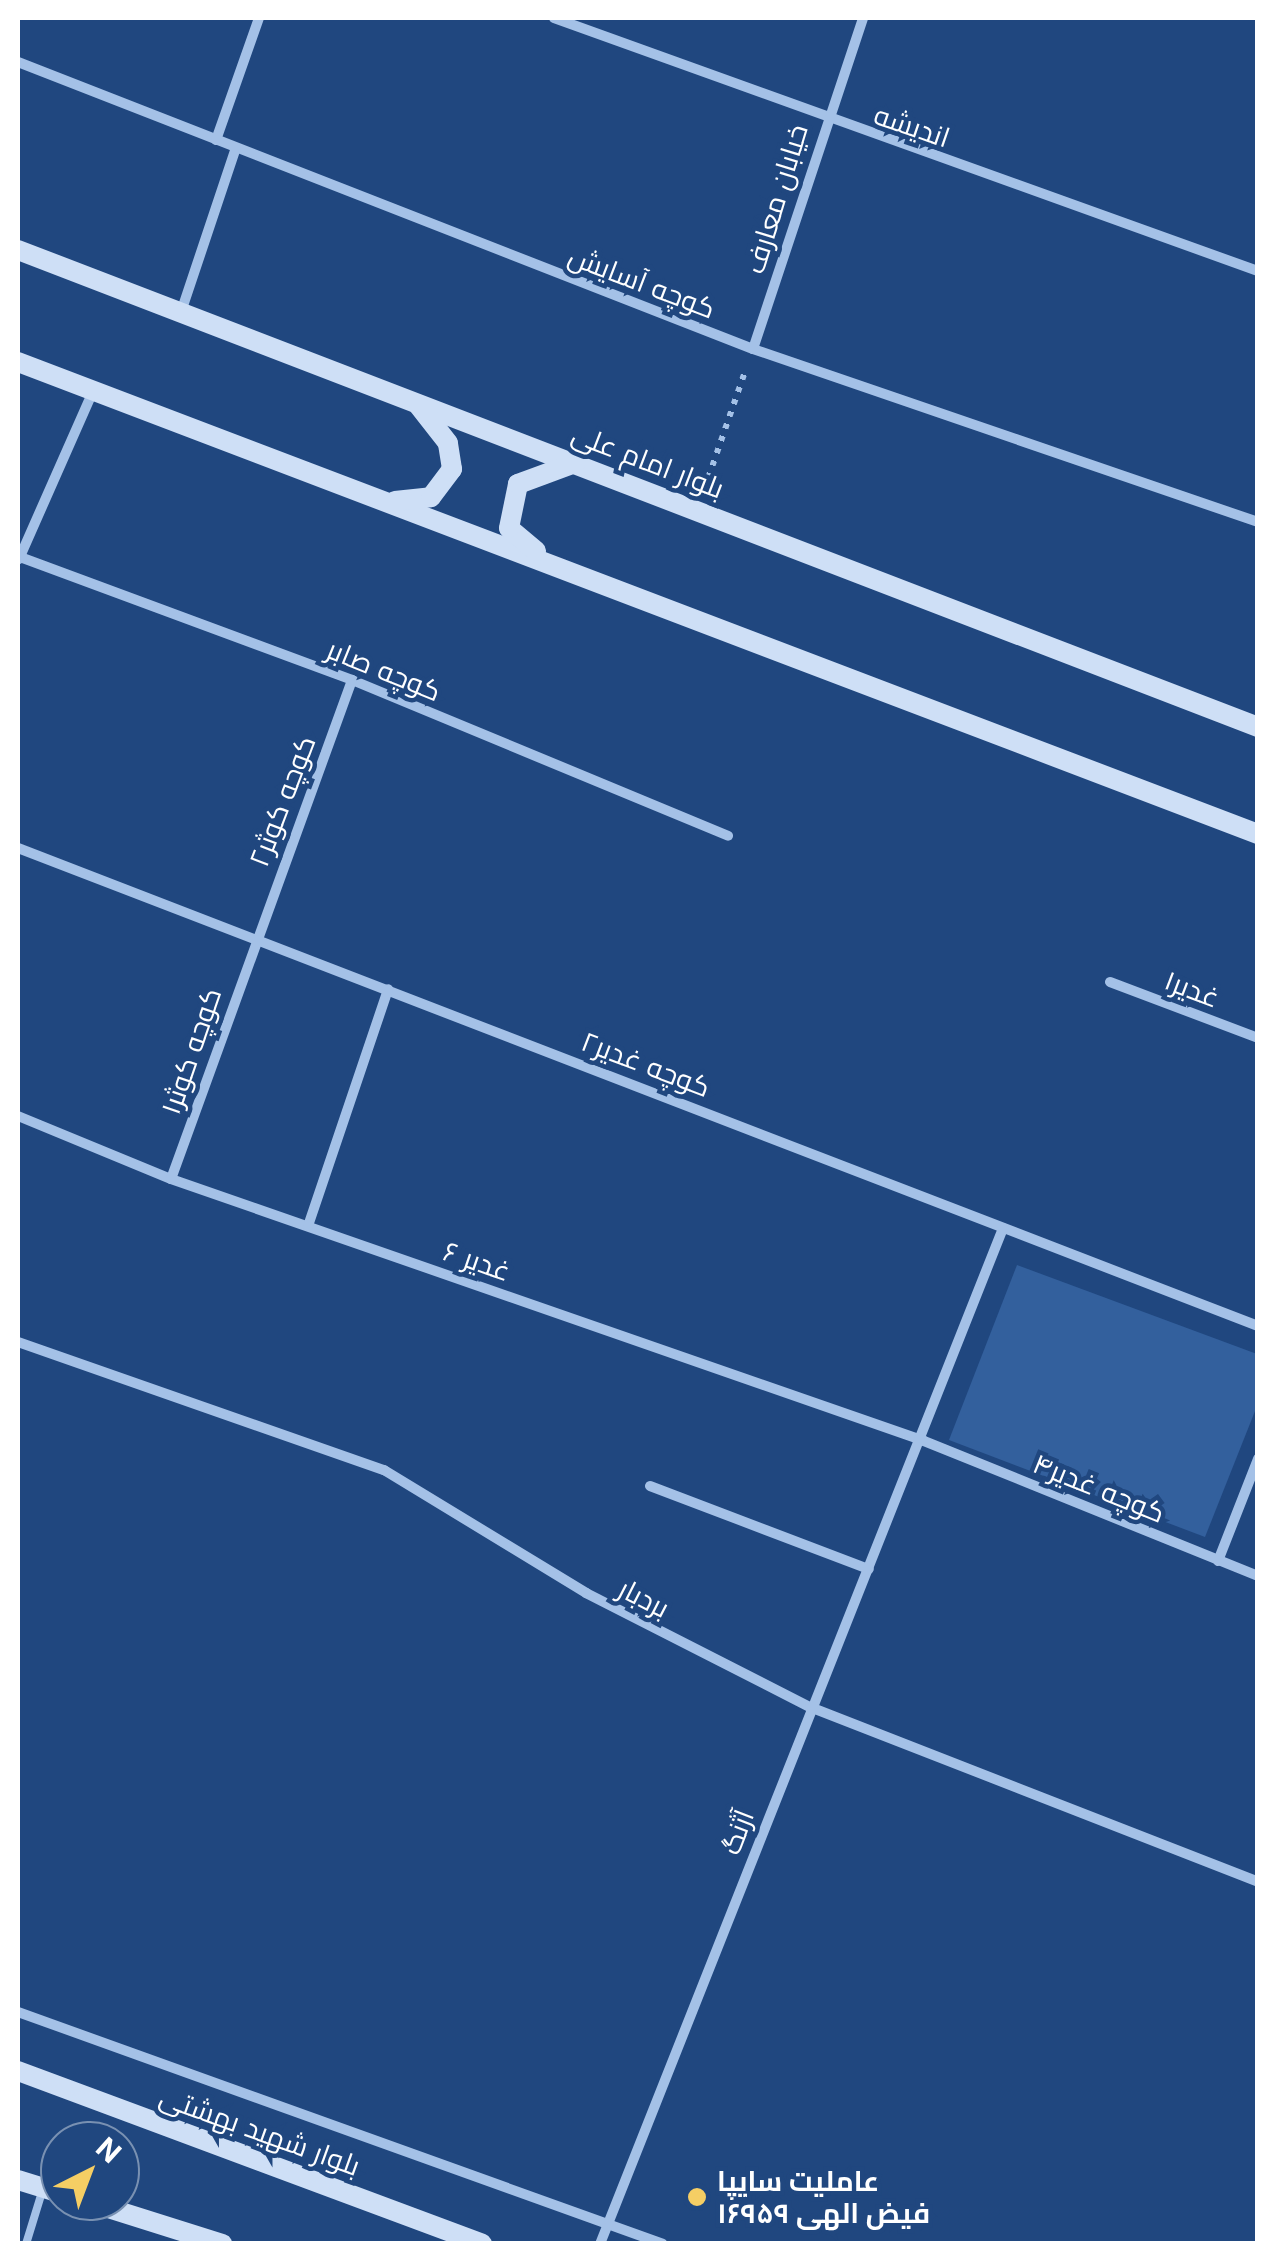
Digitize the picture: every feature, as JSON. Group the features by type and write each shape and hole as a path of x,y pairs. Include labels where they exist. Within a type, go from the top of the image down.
{"main road":[{"name":"بلوار امام على","path":"18,250 1258,727"},
{"path":"18,362 1258,834"},
{"path":"383,501 431,497 452,469 448,443 417,402"},
{"path":"575,463 518,484 508,528 591,580"},
{"name":"بلوار شهید بهشتی","path":"18,2071 482,2244"},
{"path":"140,2218 222,2244"}],"street":[{"path":"216,140 259,18"},
{"name":"اندیشه","path":"554,18 1258,272"},
{"name":"خیابان معارف","path":"753,349 824,118 863,18"},
{"name":"کوچه آسایش","path":"18,62 753,349 1258,522"},
{"path":"182,312 236,148"},
{"path":"19,560 93,391"},
{"name":"کوچه صابر","path":"19,560 352,680 728,836"},
{"name":"کوچه کوثر۲","path":"254,938 352,680"},
{"name":"کوچه غدیر۲","path":"18,848 1258,1326"},
{"name":"کوچه کوثر۱","path":"170,1178 254,938"},
{"name":"غدیر۱","path":"1110,982 1258,1038"},
{"path":"308,1226 388,989"},
{"name":"غدیر ۶","path":"18,1116 170,1178 924,1441"},
{"name":"آژنگ","path":"600,2244 810,1707 924,1441 1003,1228"},
{"name":"بردبار","path":"18,1342 384,1470 586,1593 810,1707 1258,1882"},
{"name":"کوچه غدیر۴","path":"924,1441 1258,1576"},
{"path":"1218,1560 1258,1459"},
{"path":"650,1486 869,1569"},
{"path":"18,2012 663,2244"}],"lane":[{"path":"26,2244 40,2215"}],"path":[{"path":"698,510 753,349"}],"shaded area":[{"path":"1017,1265 1257,1354 1257,1406 1205,1537 949,1440"}],"place":[{"name":"عاملیت سایپا ۱۶۹۵۹ فیض الهی","path":"697,2197"}]}
